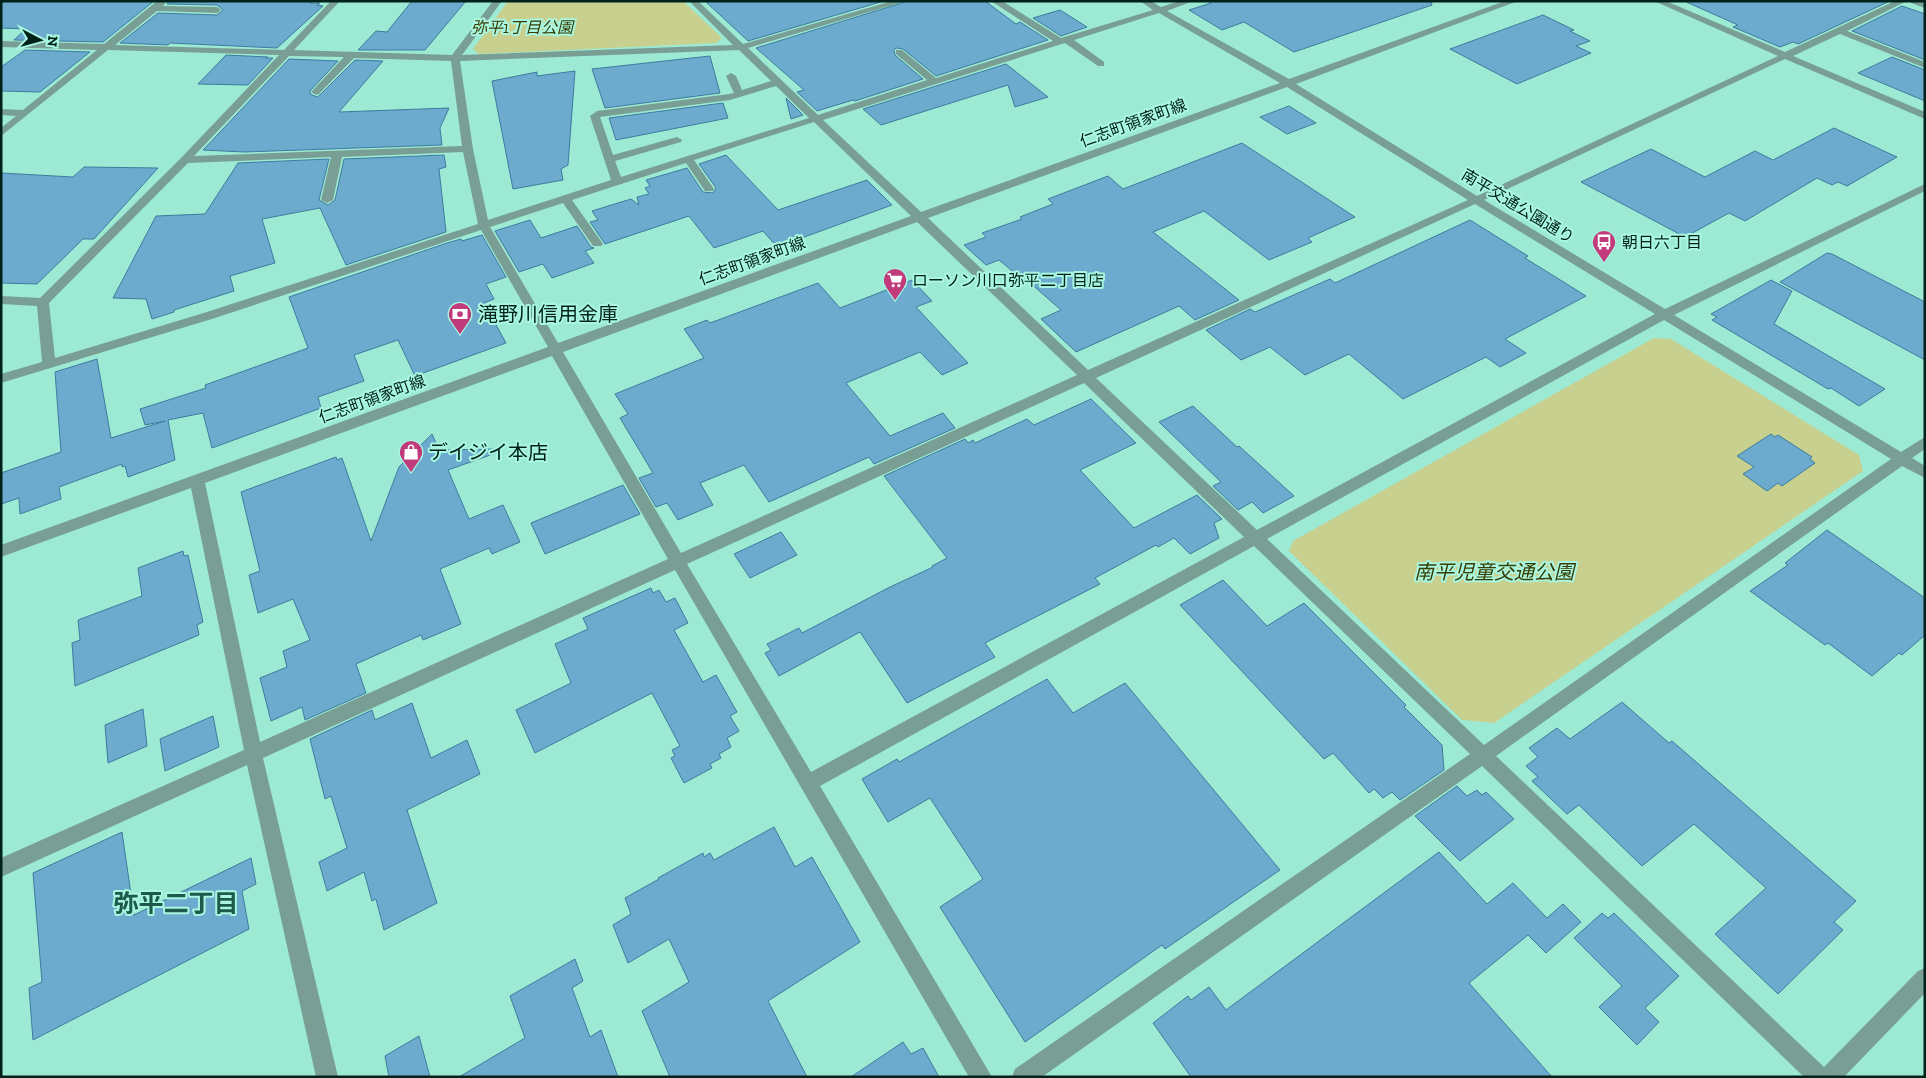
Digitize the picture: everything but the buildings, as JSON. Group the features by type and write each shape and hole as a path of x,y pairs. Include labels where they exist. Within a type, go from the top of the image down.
{"street":[{"path":"1,133 163,1"},
{"path":"1,300 43,302 185,160 336,1"},
{"path":"498,1 455,58 468,149 484,226 678,562 981,1077"},
{"path":"693,1 1820,1077"},
{"path":"1,44 455,58 742,47 902,1"},
{"path":"995,1 1101,64"},
{"name":"南平交通公園通り","path":"1144,1 1288,83 1476,200 1925,473"},
{"path":"1,379 221,312 616,182 1189,1"},
{"name":"仁志町領家町線","path":"1,551 1514,1"},
{"path":"1658,1 1925,116"},
{"path":"1,868 1476,200 1903,1"},
{"path":"1914,1 1925,5"},
{"path":"155,8 217,10"},
{"path":"1840,31 1925,65"},
{"path":"898,52 935,82"},
{"path":"316,92 351,55"},
{"path":"731,76 739,94"},
{"path":"616,182 595,116 601,113 739,94 779,82"},
{"path":"1,112 26,113"},
{"path":"609,160 677,140"},
{"path":"185,160 468,149"},
{"path":"327,200 337,154"},
{"path":"688,159 709,189"},
{"path":"808,783 1666,314 1925,187"},
{"path":"566,199 597,244"},
{"path":"43,302 49,365"},
{"path":"1023,1077 1482,756 1925,442"},
{"path":"198,480 253,753 327,1077"},
{"path":"1829,1077 1925,978"}],"green space":[{"name":"弥平1丁目公園","path":"508,1 683,1 722,38 716,43 479,54 473,49"},
{"name":"南平児童交通公園","path":"1654,338 1671,339 1859,455 1863,471 1494,723 1462,720 1289,551 1293,541"}],"place":[{"name":"朝日六丁目","path":"1604,263"},
{"name":"ローソン川口弥平二丁目店","path":"895,301"},
{"name":"滝野川信用金庫","path":"460,335"},
{"name":"デイジイ本店","path":"411,473"}],"district":[{"name":"弥平二丁目","path":"176,903"}]}
